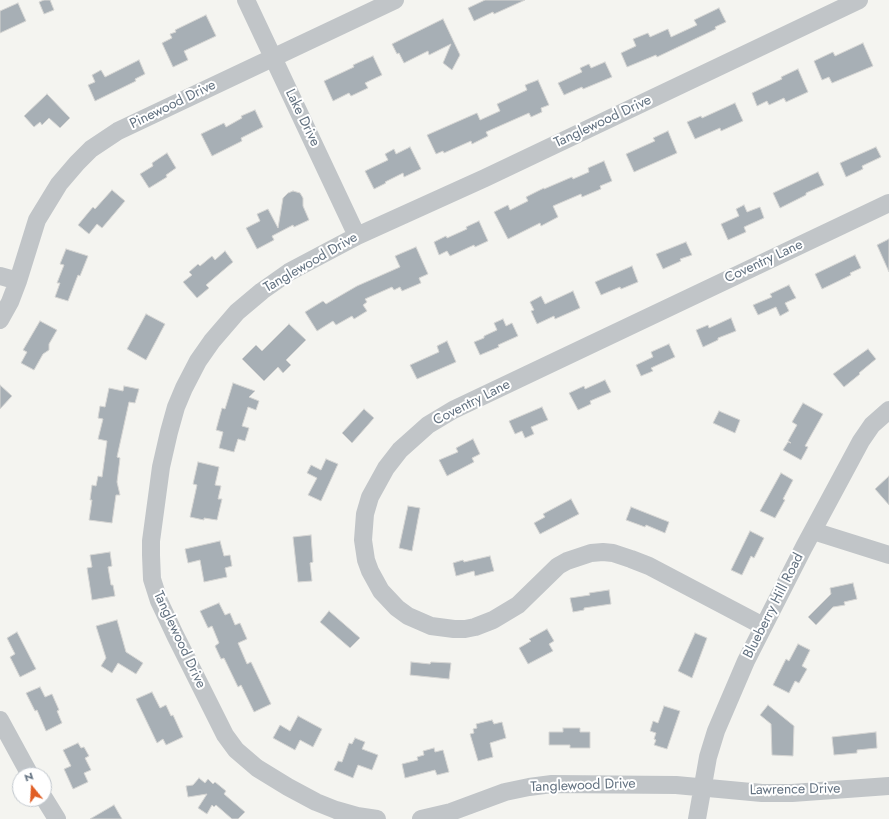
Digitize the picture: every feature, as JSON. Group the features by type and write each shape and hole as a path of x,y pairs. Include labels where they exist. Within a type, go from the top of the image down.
{"street":[{"name":"Lake Drive","path":"246,0 357,236"},
{"name":"Pinewood Drive","path":"0,320 10,302 18,281 37,220 59,184 74,166 92,149 118,132 395,0"},
{"name":"Tanglewood Drive","path":"377,819 357,816 316,802 257,768 236,750 225,735 166,618 159,601 152,579 151,555 151,541 158,489 169,432 176,407 198,360 226,324 250,300 289,272 357,236 485,178 859,0"},
{"name":"Coventry Lane","path":"763,626 632,558 603,552 591,553 567,561 558,566 518,605 493,620 465,629 431,626 408,616 397,608 375,582 366,560 363,540 365,514 370,497 386,468 400,450 428,425 452,410 889,203"},
{"path":"0,276 18,281"},
{"name":"Blueberry Hill Road","path":"697,819 708,757 716,730 743,667 763,626 861,441 872,425 889,410"},
{"path":"813,531 889,554"},
{"path":"0,720 26,767"},
{"name":"Tanglewood Drive","path":"421,819 451,812 506,792 529,786 552,784 594,784 676,785 702,788"},
{"name":"Lawrence Drive","path":"702,788 762,793 792,793 889,786"},
{"path":"50,807 57,819"}],"building":[{"path":"50,0 54,10 44,14 39,2"},
{"path":"485,0 525,0 474,21 468,8"},
{"path":"18,3 26,21 0,33 0,11"},
{"path":"719,8 726,22 715,27 716,29 657,57 656,55 627,67 621,53 636,46 633,39 648,33 650,37 668,29 671,37 697,25 694,20"},
{"path":"206,15 216,36 184,51 188,60 173,67 162,43 172,38 170,34 176,32 175,30"},
{"path":"443,19 460,55 452,70 443,63 451,44 429,55 428,51 404,63 392,44"},
{"path":"863,43 873,66 832,83 829,77 822,80 814,61 833,52 835,56"},
{"path":"373,56 382,75 365,83 368,88 351,96 349,93 333,101 324,81"},
{"path":"139,60 145,74 135,79 136,81 95,101 88,85 95,82 92,75 101,70 105,77"},
{"path":"605,62 612,77 564,95 558,83 582,72 580,68 589,64 591,68"},
{"path":"798,69 808,92 786,102 784,98 769,105 767,101 757,106 752,93 782,79 781,77"},
{"path":"538,80 549,105 541,108 542,112 531,117 529,113 486,132 488,136 472,144 471,141 444,153 443,151 436,154 427,135 477,113 480,120 500,111 497,104 527,90 525,85"},
{"path":"47,94 70,118 60,128 49,118 42,125 40,122 34,127 24,116"},
{"path":"735,103 743,121 721,131 720,128 695,139 687,122 701,116 702,118"},
{"path":"255,110 263,127 241,138 242,141 212,156 201,134 224,123 226,127 242,118 241,116"},
{"path":"668,131 677,153 634,172 626,154 655,141 653,138"},
{"path":"410,147 421,169 404,177 403,173 374,189 365,171 388,160 385,154 394,149 396,154"},
{"path":"876,147 881,157 862,166 863,169 846,177 840,163"},
{"path":"167,153 176,168 166,175 167,177 149,188 140,174 153,166 152,163"},
{"path":"604,161 612,181 600,186 601,189 582,197 581,194 553,206 558,217 541,226 540,223 508,239 494,212 508,205 510,210 528,201 526,197 544,188 572,177 573,179 589,172 588,168"},
{"path":"818,172 824,185 806,193 806,195 780,208 773,193"},
{"path":"112,190 125,201 102,228 97,224 89,234 78,225 93,207 95,209"},
{"path":"293,191 300,193 303,198 303,206 309,220 294,227 293,225 272,236 274,240 257,249 246,228 260,221 257,214 268,209 278,228 283,198 288,193"},
{"path":"744,205 747,212 760,207 764,218 744,227 746,232 728,240 721,224 739,216 736,209"},
{"path":"479,221 488,241 475,247 474,245 450,256 447,251 439,255 434,242 467,229 466,227"},
{"path":"889,239 889,272 877,245"},
{"path":"686,242 692,255 680,259 681,261 663,269 656,254"},
{"path":"416,247 428,274 419,278 421,283 402,291 400,287 394,290 392,287 365,299 367,302 363,305 367,311 354,319 352,316 336,325 333,321 317,331 305,312 323,301 326,304 357,286 400,267 395,256"},
{"path":"66,249 88,256 80,276 78,275 68,301 55,297 60,283 57,283 64,265 60,264"},
{"path":"225,251 233,262 206,285 209,288 197,298 183,282 192,275 189,272 198,264 200,266 212,256 215,260"},
{"path":"855,255 861,268 850,273 851,275 822,289 815,274"},
{"path":"632,266 638,282 621,289 620,287 601,295 595,282"},
{"path":"789,285 796,298 785,303 789,311 780,316 776,307 758,315 753,305 772,297 770,294"},
{"path":"573,291 580,308 555,319 554,316 537,324 531,311 534,310 530,302 541,296 545,304"},
{"path":"146,314 165,324 146,360 127,349"},
{"path":"731,318 736,331 718,338 718,340 703,347 696,330 708,325 709,328"},
{"path":"503,319 506,326 512,323 518,336 498,345 499,347 480,355 474,342 497,330 494,323"},
{"path":"40,321 57,330 49,344 49,350 43,354 34,370 21,363 27,352 23,350"},
{"path":"289,324 306,340 286,360 291,365 283,373 278,367 264,381 242,359 256,345 262,351"},
{"path":"447,341 456,362 417,379 410,365 439,352 437,346"},
{"path":"669,344 675,357 651,368 653,371 641,376 636,365 653,357 651,352"},
{"path":"868,349 876,359 844,387 833,374"},
{"path":"605,380 611,392 590,401 591,404 578,410 569,393 584,386 585,389"},
{"path":"233,383 255,391 249,397 259,401 256,410 248,407 242,426 249,428 245,441 238,439 234,452 219,448 223,432 216,430 222,408 225,409"},
{"path":"0,385 12,396 0,409"},
{"path":"124,386 139,389 135,403 129,402 117,457 120,458 117,482 120,495 116,495 112,523 89,520 92,500 90,500 92,485 96,486 98,476 102,477 107,441 98,439 103,419 98,418 100,406 105,407 109,388 123,391"},
{"path":"803,403 823,414 805,446 808,447 801,460 783,450 788,442 791,443 788,441 797,425 792,422"},
{"path":"542,407 548,420 531,427 534,434 525,438 522,431 515,434 509,421"},
{"path":"364,409 374,418 352,443 342,433"},
{"path":"719,411 740,420 735,433 713,423"},
{"path":"473,439 480,454 472,458 474,462 447,476 439,460 458,452 456,448"},
{"path":"326,459 338,464 321,501 308,495 317,478 307,473 311,465 321,470"},
{"path":"198,462 219,467 215,485 221,486 218,499 222,499 217,520 204,518 204,520 190,517 197,485 193,484"},
{"path":"781,473 793,480 783,499 785,500 775,518 760,511"},
{"path":"889,476 889,505 875,489"},
{"path":"571,499 579,514 540,534 534,523 545,517 543,514"},
{"path":"408,506 420,508 412,551 399,548"},
{"path":"631,507 669,522 665,533 646,525 645,527 626,520"},
{"path":"750,531 764,538 754,558 751,556 742,575 731,570"},
{"path":"311,535 313,562 310,563 312,581 298,582 293,537"},
{"path":"220,541 224,556 230,555 232,566 225,568 227,577 204,582 200,560 188,563 185,549"},
{"path":"110,552 112,566 108,567 111,585 113,585 115,596 92,600 87,568 92,567 90,555"},
{"path":"490,556 494,571 475,576 474,571 456,576 453,563"},
{"path":"853,583 857,599 844,602 845,605 833,607 816,625 808,617 831,594 830,588"},
{"path":"609,590 611,604 584,608 584,610 573,612 570,598"},
{"path":"219,603 225,615 230,613 235,625 240,623 247,639 238,643 247,664 251,662 271,704 254,712 241,685 238,687 224,658 221,659 215,646 219,643 212,626 208,628 200,611"},
{"path":"329,611 360,638 350,648 320,622"},
{"path":"117,620 126,652 143,663 136,674 118,663 112,673 101,666 106,658 96,626"},
{"path":"547,629 554,641 549,644 553,651 528,664 519,648 531,641 529,639"},
{"path":"17,632 36,669 20,677 10,657 15,654 7,638"},
{"path":"695,633 707,638 692,678 678,671"},
{"path":"798,644 810,650 802,666 807,669 799,683 795,681 789,693 773,685 786,659 789,661"},
{"path":"411,662 430,664 431,662 451,663 449,679 410,675"},
{"path":"40,687 45,697 52,694 59,710 57,711 62,723 46,731 37,710 35,711 26,693"},
{"path":"152,692 160,708 166,705 171,716 173,715 183,737 166,745 163,739 157,743 136,699"},
{"path":"768,705 794,726 793,756 772,755 771,724 760,715"},
{"path":"664,706 680,711 667,749 654,745 656,733 650,731 653,721 658,723"},
{"path":"298,716 322,729 313,747 300,740 295,750 273,738 280,725 290,731"},
{"path":"492,720 494,724 502,722 506,738 490,743 493,757 478,761 470,734 474,733 473,729 477,728 476,724"},
{"path":"563,728 580,728 580,732 590,732 590,748 570,748 570,745 549,745 549,732 563,732"},
{"path":"876,732 877,748 857,750 857,753 834,755 832,737"},
{"path":"355,738 365,742 362,749 378,755 372,770 358,765 353,778 334,770 338,761 342,762 349,743 352,744"},
{"path":"78,743 81,748 84,747 89,756 85,758 91,770 84,773 88,782 73,789 64,769 71,766 63,750"},
{"path":"434,748 435,752 443,750 449,772 437,775 435,770 405,778 402,764 418,760 417,757 424,755 423,751"},
{"path":"199,778 205,783 208,779 213,784 215,782 226,791 224,794 245,812 238,819 232,819 216,805 214,807 212,805 207,814 198,808 207,794 188,797 186,786 193,785"},
{"path":"114,805 122,819 90,819"}]}
